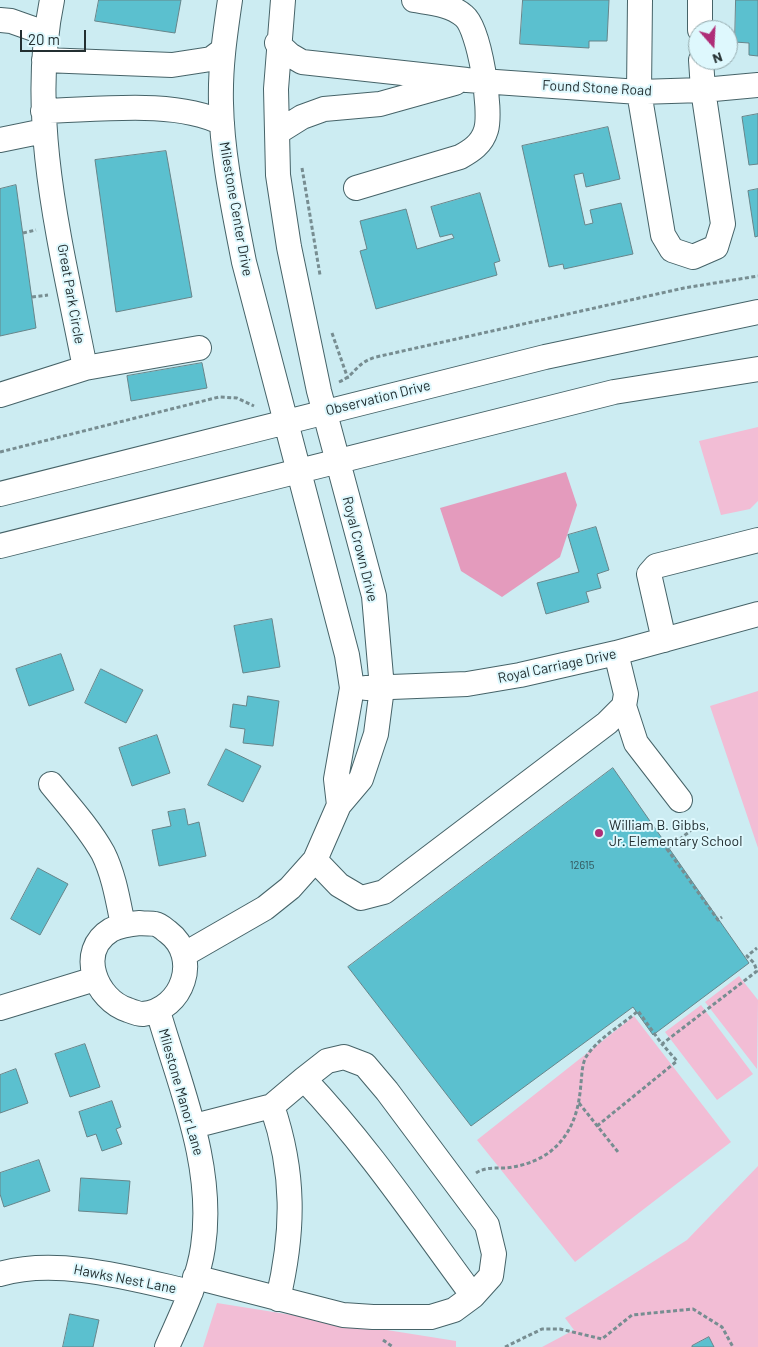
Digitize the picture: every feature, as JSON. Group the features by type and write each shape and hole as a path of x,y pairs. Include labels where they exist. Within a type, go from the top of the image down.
{"street":[{"name":"Great Park Circle","path":"52,0 45,33 44,121 58,226 85,368"},
{"name":"Milestone Center Drive","path":"230,0 223,50 222,123 235,217 244,262 299,471"},
{"path":"282,0 277,43 278,175 288,247 321,401 337,462"},
{"path":"356,188 460,157 475,148 486,130 487,105 475,81 476,35 466,17 452,7 414,0"},
{"path":"640,0 638,92 663,235 672,250 693,257 716,247 723,224 702,70"},
{"path":"700,0 700,20"},
{"path":"0,20 11,21 45,33"},
{"name":"Found Stone Road","path":"277,43 290,55 302,62 475,81 638,92 703,90 758,85"},
{"path":"44,60 172,65 211,59 223,50"},
{"name":"Found Stone Road","path":"278,132 302,117 324,109 380,104 475,81"},
{"path":"0,140 44,121 174,108 196,112 222,123"},
{"name":"Observation Drive","path":"0,494 321,401 354,404 545,357 758,312"},
{"path":"0,395 85,368 200,348"},
{"path":"0,546 614,392 758,369"},
{"name":"Royal Crown Drive","path":"185,954 265,908 290,888 315,860 339,806 362,779 376,734 382,688 374,596 337,462"},
{"path":"299,471 348,655 352,688 336,779 339,806"},
{"path":"664,640 649,574 656,566 758,540"},
{"name":"Royal Carriage Drive","path":"352,688 467,684 520,675 616,653 758,614"},
{"path":"616,653 626,694 624,706 636,743 680,800"},
{"path":"315,860 339,885 361,898 384,892 607,723 624,706"},
{"path":"51,784 86,827 103,855 116,890 123,925"},
{"path":"157,924 175,938 185,954 186,973 180,989 158,1011 141,1014 121,1008 106,999 95,979 92,959 98,942 110,931 123,925 157,924"},
{"path":"0,1008 95,979"},
{"name":"Milestone Manor Lane","path":"158,1011 194,1126 205,1200 203,1247 193,1284 167,1347"},
{"name":"Hawks Nest Lane","path":"0,1274 69,1268 193,1284 278,1299 343,1315 393,1318 431,1317 454,1310 473,1296 491,1276 494,1254 487,1225 365,1065 344,1057 327,1061 272,1106"},
{"path":"304,1078 324,1099 473,1296"},
{"path":"194,1126 272,1106 283,1138 290,1178 291,1223 286,1266 278,1299"}],"path":[{"path":"302,167 322,283"},
{"path":"321,401 348,378 363,360 684,288 758,276"},
{"path":"332,331 348,378 354,404"},
{"path":"0,452 219,397 237,398 256,407 283,411"},
{"path":"698,825 667,849 718,920 722,917"},
{"path":"662,1044 757,971 754,963 747,956 757,948"},
{"path":"458,1186 481,1169 512,1168 535,1160 551,1150 566,1135 577,1113 585,1058 592,1049 638,1011 677,1061 597,1126"},
{"path":"579,1103 618,1152"},
{"path":"505,1347 542,1329 560,1329 602,1339 632,1315 693,1309 722,1327 733,1347"}],"shaded area":[{"path":"758,427 758,501 750,509 721,515 699,441"},
{"path":"566,472 577,505 560,557 502,597 461,571 440,508"},
{"path":"758,691 758,848 710,706"},
{"path":"739,976 758,1000 757,1069 705,1002"},
{"path":"701,1005 753,1074 717,1100 665,1032"},
{"path":"634,1016 731,1142 575,1262 477,1140"},
{"path":"758,1166 758,1347 542,1347 574,1330 565,1318 687,1240"},
{"path":"217,1303 456,1341 456,1347 203,1347"}],"building":[{"path":"99,0 181,0 175,33 95,21"},
{"path":"523,0 609,0 607,41 589,41 589,48 520,44"},
{"path":"736,0 758,0 758,56 749,55 749,43 738,42 738,20 736,20"},
{"path":"758,114 758,164 749,165 742,117"},
{"path":"608,127 620,179 586,187 583,173 574,175 585,225 593,223 590,210 621,203 633,254 564,269 563,264 549,267 522,146"},
{"path":"166,151 192,297 116,312 95,160"},
{"path":"16,185 36,328 0,336 0,189"},
{"path":"758,189 758,236 755,237 748,191"},
{"path":"480,193 500,261 494,263 497,275 376,309 360,251 367,249 360,221 406,209 417,249 454,238 452,234 440,237 431,207"},
{"path":"202,363 207,388 131,401 127,376"},
{"path":"596,527 609,570 597,574 601,588 586,592 589,602 546,614 537,583 579,572 568,535"},
{"path":"272,619 280,667 243,673 234,626"},
{"path":"61,654 74,690 29,706 16,669"},
{"path":"101,669 143,690 126,723 85,703"},
{"path":"248,696 279,701 273,746 243,743 245,729 230,727 233,704 246,706"},
{"path":"157,735 170,773 132,786 119,748"},
{"path":"226,749 261,766 243,802 208,785"},
{"path":"613,768 749,963 653,1035 633,1007 471,1126 348,967"},
{"path":"185,809 188,825 199,822 206,856 159,866 152,830 171,826 168,812"},
{"path":"38,868 68,884 40,935 11,919"},
{"path":"85,1044 100,1087 70,1097 55,1054"},
{"path":"16,1069 28,1103 0,1113 0,1075"},
{"path":"112,1101 121,1127 116,1129 122,1144 102,1151 96,1134 87,1137 79,1112"},
{"path":"39,1160 50,1191 4,1207 0,1194 0,1173"},
{"path":"81,1178 130,1181 127,1214 79,1211"},
{"path":"70,1314 99,1320 93,1347 63,1347"},
{"path":"709,1337 714,1347 692,1347 692,1346"}],"place":[{"name":"William B. Gibbs, Jr. Elementary School","path":"599,833"}]}
